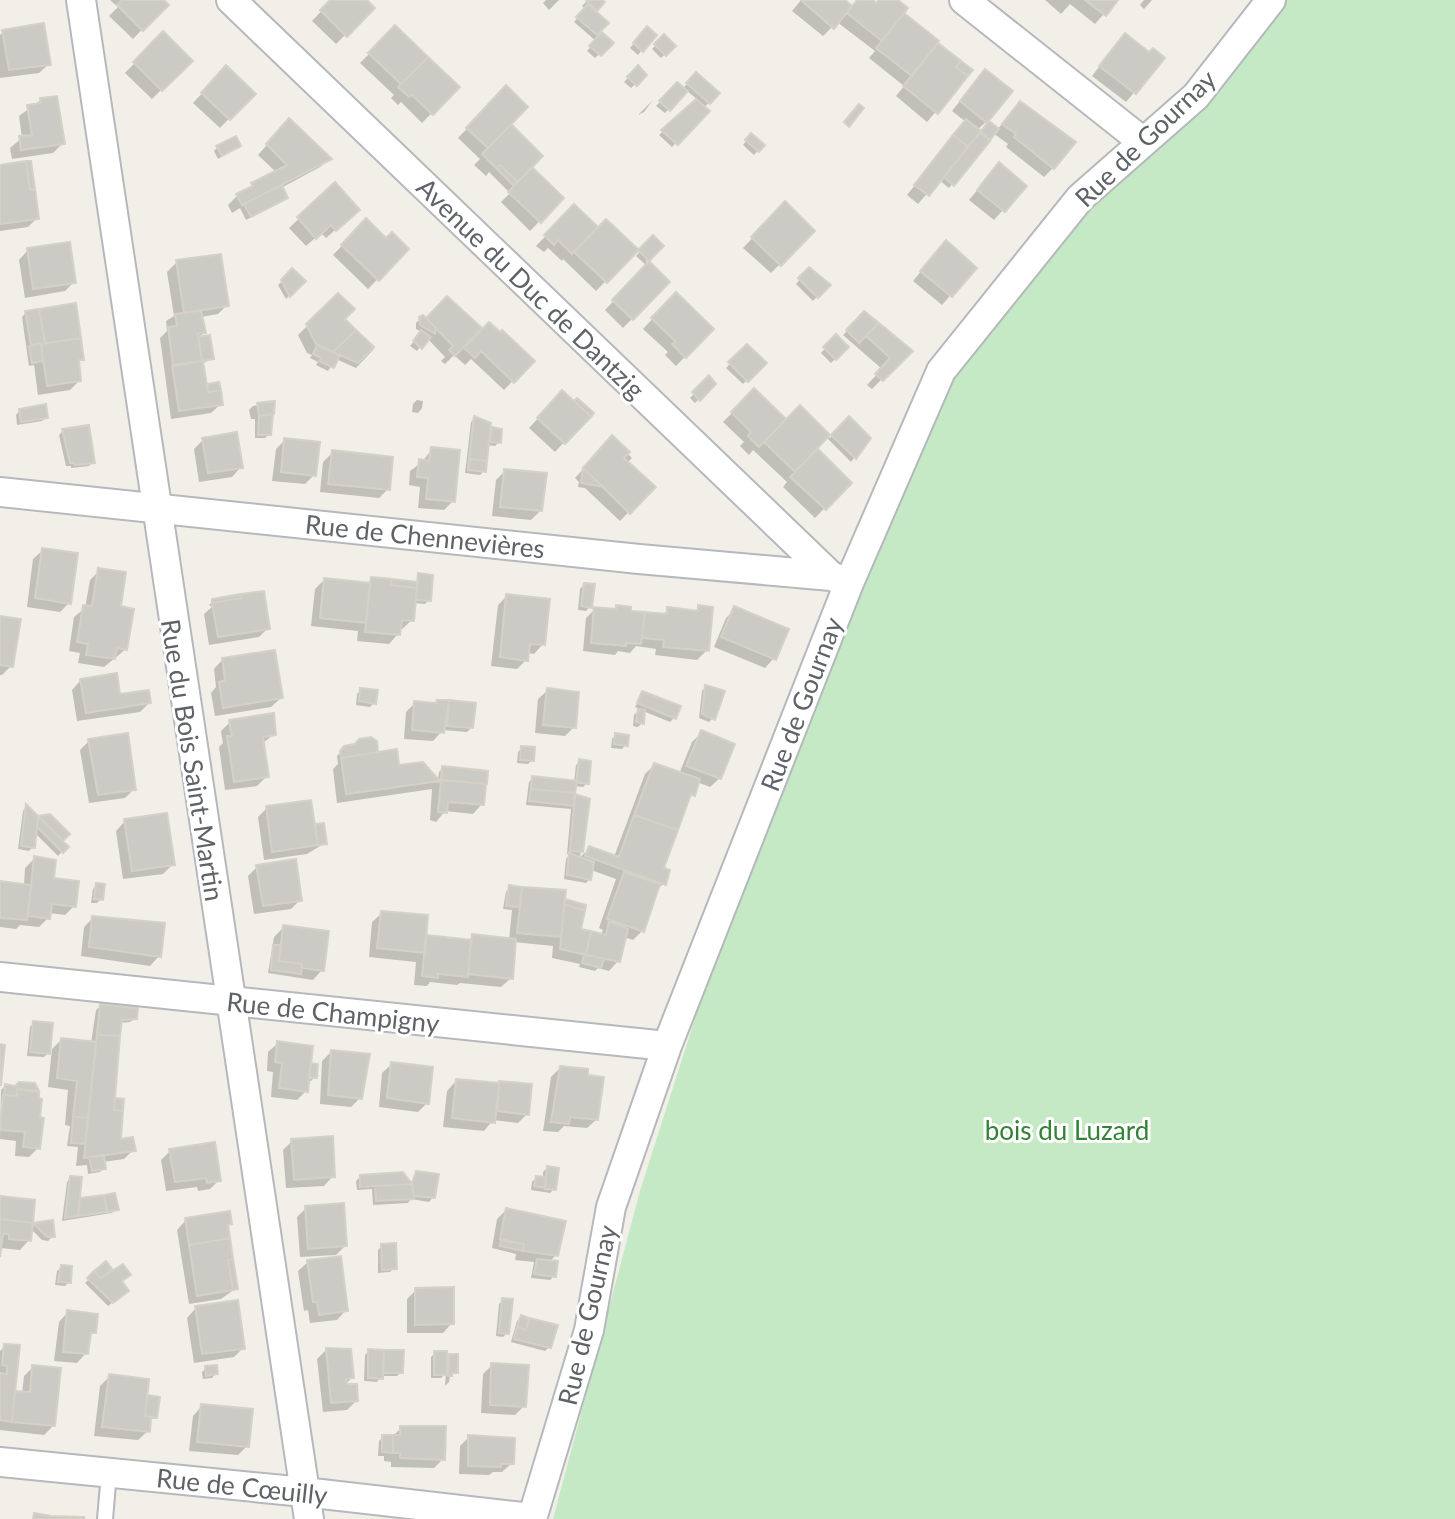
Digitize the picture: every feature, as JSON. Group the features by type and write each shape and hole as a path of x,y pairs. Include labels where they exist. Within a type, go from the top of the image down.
{"street":[{"name":"Rue du Bois Saint-Martin","path":"81,0 306,1506"},
{"name":"Avenue du Duc de Dantzig","path":"231,0 840,580"},
{"path":"964,0 1142,141"},
{"name":"Rue de Gournay","path":"532,1519 589,1330 611,1207 667,1046 840,580 941,371 1080,198 1196,96 1271,0"},
{"name":"Rue de Chennevières","path":"0,492 840,580"},
{"name":"Rue de Champigny","path":"0,977 667,1046"},
{"name":"Rue de Cœuilly","path":"0,1462 109,1473 306,1506 532,1519"}],"lane":[{"path":"105,1519 109,1473"}],"green space":[{"name":"bois du Luzard","path":"1282,0 1455,0 1455,1519 553,1519 640,1191 715,956 871,565 954,370 1097,193 1199,114"}],"building":[{"path":"122,0 164,0 169,5 143,31 117,5"},
{"path":"330,0 367,0 375,8 347,37 320,10"},
{"path":"586,0 602,0 605,2 597,11"},
{"path":"801,0 845,0 852,6 834,29"},
{"path":"857,0 873,0 876,3 879,0 898,0 908,8 882,41 847,13"},
{"path":"1085,0 1118,0 1106,16"},
{"path":"588,4 609,23 597,35 576,17"},
{"path":"904,13 939,41 912,76 876,48"},
{"path":"44,23 51,65 9,70 2,30"},
{"path":"395,25 428,57 401,84 368,53"},
{"path":"647,26 657,35 643,52 633,43"},
{"path":"163,31 193,61 162,91 133,62"},
{"path":"602,32 614,43 601,56 589,46"},
{"path":"1125,33 1149,52 1153,48 1165,58 1136,94 1099,66"},
{"path":"664,34 676,46 666,56 654,44"},
{"path":"938,43 961,61 956,67 968,76 938,114 903,86"},
{"path":"428,57 460,87 433,115 412,95 409,97 398,87"},
{"path":"961,61 973,70 968,76 956,67"},
{"path":"226,65 256,94 230,120 201,93"},
{"path":"638,65 647,75 637,86 627,77"},
{"path":"985,69 1013,91 987,123 960,101"},
{"path":"696,72 720,93 710,104 686,83"},
{"path":"677,82 688,91 670,111 659,101"},
{"path":"506,85 528,107 488,148 466,128"},
{"path":"57,96 65,144 21,150 19,136 32,135 27,105 41,103 40,98"},
{"path":"696,99 710,111 678,145 661,130"},
{"path":"1020,101 1076,142 1054,169 1002,124"},
{"path":"859,104 864,108 849,127 844,122"},
{"path":"289,118 332,159 242,205 236,194 287,165 266,144"},
{"path":"966,119 981,131 968,147 953,135"},
{"path":"989,121 999,129 990,140 980,132"},
{"path":"511,124 543,156 518,182 500,165 496,168 482,154"},
{"path":"980,132 990,141 954,186 944,177"},
{"path":"751,133 765,145 759,152 745,140"},
{"path":"953,135 968,147 929,196 914,185"},
{"path":"236,136 241,146 222,156 216,146"},
{"path":"26,161 31,161 35,189 30,190"},
{"path":"26,161 30,190 35,189 39,219 0,224 0,165"},
{"path":"999,162 1027,186 1005,212 977,190"},
{"path":"500,165 518,182 514,186 496,168"},
{"path":"532,167 564,198 541,223 508,192"},
{"path":"335,182 360,210 336,231 331,225 316,239 297,217"},
{"path":"282,185 288,198 251,217 244,204"},
{"path":"785,201 815,231 781,266 751,237"},
{"path":"574,204 598,227 572,254 558,240 554,245 544,235"},
{"path":"366,218 386,238 392,232 409,249 379,281 341,245"},
{"path":"606,219 639,250 607,283 574,252"},
{"path":"653,235 664,246 649,261 638,250"},
{"path":"946,240 977,268 952,297 920,271"},
{"path":"70,242 76,283 33,289 27,248"},
{"path":"221,254 229,306 184,313 176,260"},
{"path":"649,261 670,282 633,320 612,300"},
{"path":"809,267 831,285 818,298 798,278"},
{"path":"292,268 306,281 290,297 281,280"},
{"path":"676,292 714,329 686,358 672,344 676,342 651,318"},
{"path":"338,293 355,309 345,319 356,330 333,352 316,344 306,324"},
{"path":"447,296 482,328 455,356 449,350 453,346 426,318"},
{"path":"76,303 81,338 45,343 39,309"},
{"path":"39,309 45,343 31,345 25,311"},
{"path":"201,310 206,333 198,334 202,361 173,365 168,327 177,326 175,314"},
{"path":"864,311 879,323 859,343 846,330"},
{"path":"423,315 436,328 435,334 420,325 419,317"},
{"path":"489,322 535,361 514,383 481,351 475,358 464,348"},
{"path":"879,323 913,351 883,381 875,374 890,358 866,336"},
{"path":"356,330 374,347 358,363 333,352"},
{"path":"421,330 431,337 422,349 413,341"},
{"path":"836,334 849,347 836,360 823,347"},
{"path":"210,335 214,359 202,361 198,337"},
{"path":"81,338 84,360 79,360 81,381 47,386 41,344"},
{"path":"41,344 43,361 32,363 29,346"},
{"path":"747,344 767,363 748,382 728,362"},
{"path":"317,345 340,355 334,368 319,361 321,358 313,354"},
{"path":"203,361 208,392 221,390 223,405 179,411 172,366"},
{"path":"709,375 716,384 700,401 692,392"},
{"path":"219,382 221,390 208,392 207,384"},
{"path":"754,388 786,419 759,447 748,436 751,432 731,412"},
{"path":"562,390 591,417 565,444 537,418"},
{"path":"577,398 594,413 591,417 574,401"},
{"path":"275,401 274,414 259,416 257,403"},
{"path":"46,404 48,418 21,422 19,409"},
{"path":"800,405 830,435 795,472 764,442"},
{"path":"273,414 271,435 258,435 259,416"},
{"path":"474,416 491,423 487,461 469,459"},
{"path":"849,416 871,438 856,459 831,435"},
{"path":"89,425 95,463 70,463 62,429"},
{"path":"492,427 502,429 501,443 490,442"},
{"path":"237,432 243,468 208,473 202,438"},
{"path":"612,435 630,452 624,458 656,487 630,514 583,468"},
{"path":"284,438 320,442 316,476 281,472"},
{"path":"431,447 460,450 455,502 426,499 428,478 417,477 419,459 429,461"},
{"path":"818,449 852,483 826,510 790,477"},
{"path":"332,450 393,457 390,490 328,484"},
{"path":"469,459 487,461 486,472 468,470"},
{"path":"583,468 603,487 581,483"},
{"path":"504,469 547,473 542,511 500,507"},
{"path":"42,548 78,553 71,604 35,598"},
{"path":"98,568 126,572 121,606 134,609 127,650 117,648 115,659 86,655 88,644 77,642 83,605 92,606"},
{"path":"418,573 433,575 431,601 416,600"},
{"path":"371,577 392,579 391,585 417,588 414,621 402,620 400,635 365,632"},
{"path":"324,578 370,583 366,623 320,618"},
{"path":"392,579 418,582 417,588 391,585"},
{"path":"584,583 595,584 592,608 581,606"},
{"path":"264,591 270,629 218,637 212,603"},
{"path":"241,594 242,598 212,603 212,599"},
{"path":"506,594 550,599 545,645 530,644 528,661 500,657"},
{"path":"616,605 645,612 641,644 591,643 594,607 616,609"},
{"path":"698,605 713,607 709,651 663,647 664,640 642,638 645,612 667,614 667,607 698,611"},
{"path":"734,606 789,629 776,660 721,637"},
{"path":"0,616 21,619 13,667 0,665"},
{"path":"275,650 283,698 223,708 219,682 225,680 222,658"},
{"path":"117,673 120,694 149,690 151,703 86,713 80,679"},
{"path":"705,685 725,691 715,720 702,714"},
{"path":"360,688 378,690 376,704 359,701"},
{"path":"547,688 579,692 576,728 543,725"},
{"path":"642,691 681,706 676,719 637,703"},
{"path":"437,700 449,700 444,733 412,730 414,701 436,703"},
{"path":"449,700 476,703 473,728 447,726"},
{"path":"638,709 645,710 644,724 636,722"},
{"path":"274,713 276,735 263,737 269,777 234,782 227,736 232,736 229,720"},
{"path":"701,730 735,744 721,779 686,766"},
{"path":"128,733 136,790 98,795 88,739"},
{"path":"615,733 629,735 628,746 614,744"},
{"path":"371,737 377,741 378,752 341,758 340,751 344,746"},
{"path":"521,746 535,747 534,761 520,760"},
{"path":"397,749 399,765 423,762 440,781 346,794 341,758"},
{"path":"579,759 591,761 589,784 576,782"},
{"path":"654,763 700,779 678,830 634,815"},
{"path":"442,766 488,771 487,784 441,780"},
{"path":"532,776 577,781 575,793 531,789"},
{"path":"441,780 486,784 484,805 448,802 447,813 438,812"},
{"path":"531,789 575,793 574,806 529,801"},
{"path":"575,794 590,799 583,852 570,851"},
{"path":"311,800 318,845 272,852 266,806"},
{"path":"26,804 38,816 35,848 21,846"},
{"path":"167,813 175,865 132,871 124,819"},
{"path":"50,814 70,834 63,841 38,816"},
{"path":"634,815 678,830 664,868 670,870 666,885 585,856 589,846 619,857"},
{"path":"38,816 69,847 63,853 37,827"},
{"path":"324,823 327,844 318,845 315,824"},
{"path":"569,853 594,862 591,880 567,875"},
{"path":"34,856 56,860 54,878 79,881 76,907 52,904 50,919 28,916"},
{"path":"296,859 302,901 263,906 256,865"},
{"path":"624,872 660,884 644,932 607,919"},
{"path":"0,881 31,885 27,920 0,918"},
{"path":"96,883 105,884 103,900 94,899"},
{"path":"509,885 522,887 520,907 506,906"},
{"path":"522,887 566,890 561,937 517,933"},
{"path":"565,899 586,905 585,911 564,904"},
{"path":"564,904 585,911 581,929 591,931 586,955 560,949"},
{"path":"381,911 428,915 425,953 377,948"},
{"path":"92,916 165,923 161,957 89,947"},
{"path":"609,921 628,929 620,962 586,955 591,931 606,935"},
{"path":"283,925 329,931 324,971 279,961"},
{"path":"472,934 516,939 513,979 468,974"},
{"path":"426,935 471,940 468,977 422,976"},
{"path":"273,945 281,945 279,961 302,964 301,974 271,970"},
{"path":"584,954 604,959 601,968 582,963"},
{"path":"100,1004 138,1008 137,1019 122,1020 120,1036 97,1035"},
{"path":"33,1021 53,1023 50,1054 30,1052"},
{"path":"97,1035 120,1036 114,1110 123,1111 121,1139 133,1137 136,1151 84,1158"},
{"path":"61,1038 96,1042 88,1118 73,1117 77,1081 57,1078"},
{"path":"277,1041 313,1046 308,1092 279,1088 282,1063 275,1062"},
{"path":"0,1044 5,1045 1,1085 0,1085"},
{"path":"331,1050 370,1054 362,1099 328,1095"},
{"path":"391,1062 433,1067 429,1104 387,1098"},
{"path":"311,1063 318,1064 317,1078 309,1077"},
{"path":"560,1066 588,1069 588,1075 604,1077 598,1120 570,1117 569,1124 551,1122"},
{"path":"456,1079 499,1083 495,1123 452,1118"},
{"path":"499,1081 532,1084 529,1115 497,1111"},
{"path":"19,1082 35,1083 39,1091 17,1089 17,1096 4,1095 5,1084 15,1086"},
{"path":"17,1089 39,1092 42,1099 40,1117 44,1118 40,1149 23,1147 25,1132 0,1130 3,1095 17,1096"},
{"path":"115,1098 124,1099 123,1111 114,1110"},
{"path":"73,1117 88,1118 85,1144 71,1143"},
{"path":"333,1136 335,1177 294,1180 291,1139"},
{"path":"215,1142 221,1181 207,1183 206,1178 175,1182 169,1149"},
{"path":"104,1155 106,1169 92,1171 89,1157"},
{"path":"547,1166 559,1168 556,1190 545,1189"},
{"path":"416,1171 439,1174 435,1198 414,1196 412,1184"},
{"path":"403,1172 412,1184 360,1187 360,1175"},
{"path":"70,1176 82,1177 78,1216 65,1218"},
{"path":"536,1176 546,1177 545,1188 534,1186"},
{"path":"412,1184 414,1199 376,1201 375,1186"},
{"path":"115,1193 119,1210 107,1212 104,1195"},
{"path":"104,1195 107,1212 78,1216 80,1198"},
{"path":"0,1196 35,1200 33,1223 0,1219"},
{"path":"344,1203 347,1246 308,1249 305,1206"},
{"path":"506,1208 566,1221 558,1256 523,1251 524,1244 500,1239"},
{"path":"230,1211 230,1238 189,1245 185,1218"},
{"path":"0,1219 33,1223 31,1241 9,1239 9,1234 3,1234 0,1257"},
{"path":"53,1220 55,1237 47,1237 33,1223"},
{"path":"230,1238 233,1259 228,1260 233,1290 197,1296 189,1245"},
{"path":"501,1240 524,1244 523,1251 500,1246"},
{"path":"396,1243 397,1269 382,1270 381,1244"},
{"path":"341,1256 348,1311 319,1315 317,1302 313,1302 307,1260"},
{"path":"233,1259 238,1289 233,1290 228,1260"},
{"path":"537,1259 558,1261 556,1277 534,1274"},
{"path":"106,1261 112,1269 101,1278 94,1271"},
{"path":"123,1264 131,1275 122,1281 129,1291 113,1303 87,1278 94,1271 101,1278"},
{"path":"61,1265 72,1266 71,1283 58,1282"},
{"path":"454,1287 454,1324 415,1325 415,1288"},
{"path":"502,1298 513,1299 509,1334 499,1333"},
{"path":"238,1300 245,1349 202,1354 195,1306"},
{"path":"67,1310 98,1314 96,1333 91,1333 88,1354 63,1352"},
{"path":"521,1315 529,1318 526,1330 517,1327"},
{"path":"529,1318 558,1325 551,1348 514,1339 517,1327 526,1330"},
{"path":"4,1344 20,1345 12,1422 0,1420 0,1373 7,1374 7,1366 2,1365"},
{"path":"326,1348 351,1349 354,1378 346,1379 347,1384 357,1384 358,1401 331,1403"},
{"path":"368,1349 384,1350 383,1379 368,1378"},
{"path":"384,1350 404,1350 403,1373 383,1373"},
{"path":"434,1351 447,1351 447,1375 434,1375"},
{"path":"449,1354 458,1354 458,1373 452,1373 452,1376 448,1376"},
{"path":"491,1363 529,1365 526,1407 490,1405"},
{"path":"32,1365 61,1368 55,1426 12,1422 15,1391 30,1392"},
{"path":"217,1365 218,1374 206,1376 205,1366"},
{"path":"109,1374 149,1379 145,1416 151,1417 150,1432 102,1427"},
{"path":"147,1395 160,1397 157,1418 145,1416"},
{"path":"201,1404 253,1409 249,1447 197,1442"},
{"path":"400,1426 446,1426 445,1460 400,1458 400,1453 393,1453 393,1435 400,1435"},
{"path":"382,1435 393,1435 393,1453 382,1452"},
{"path":"468,1435 515,1438 514,1464 501,1464 501,1467 468,1466"},
{"path":"34,1513 84,1517 84,1519 33,1519"}]}
